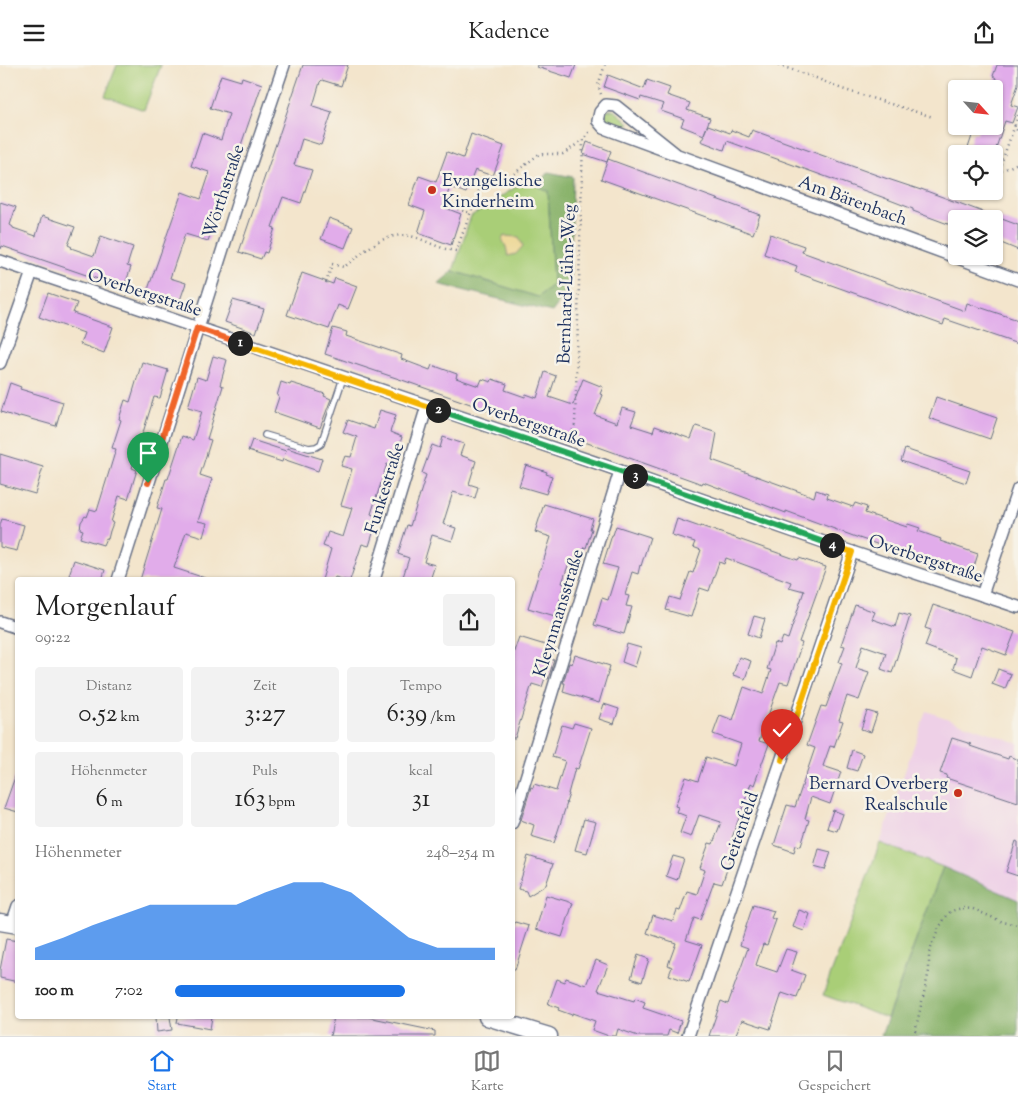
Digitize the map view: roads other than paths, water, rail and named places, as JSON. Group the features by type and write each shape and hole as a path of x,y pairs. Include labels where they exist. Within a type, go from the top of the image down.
{"street":[{"name":"Wörthstraße","path":"119,577 197,328 284,65"},
{"name":"Am Bärenbach","path":"676,154 616,106 606,105 600,112 598,121 604,128 1018,280"},
{"name":"Overbergstraße","path":"0,261 1018,607"},
{"path":"0,363 32,272"},
{"name":"Funkestraße","path":"375,577 427,406"},
{"name":"Kleynmansstraße","path":"515,813 620,471"},
{"path":"982,595 1018,489"},
{"name":"Geitenfeld","path":"688,1036 852,552"},
{"path":"0,623 15,627"},
{"path":"494,1019 549,1036"}],"lane":[{"path":"265,435 309,448 321,444 344,378"}],"place":[{"name":"Evangelische Kinderheim","path":"432,190"},
{"name":"Bernard Overberg Realschule","path":"958,793"}]}
